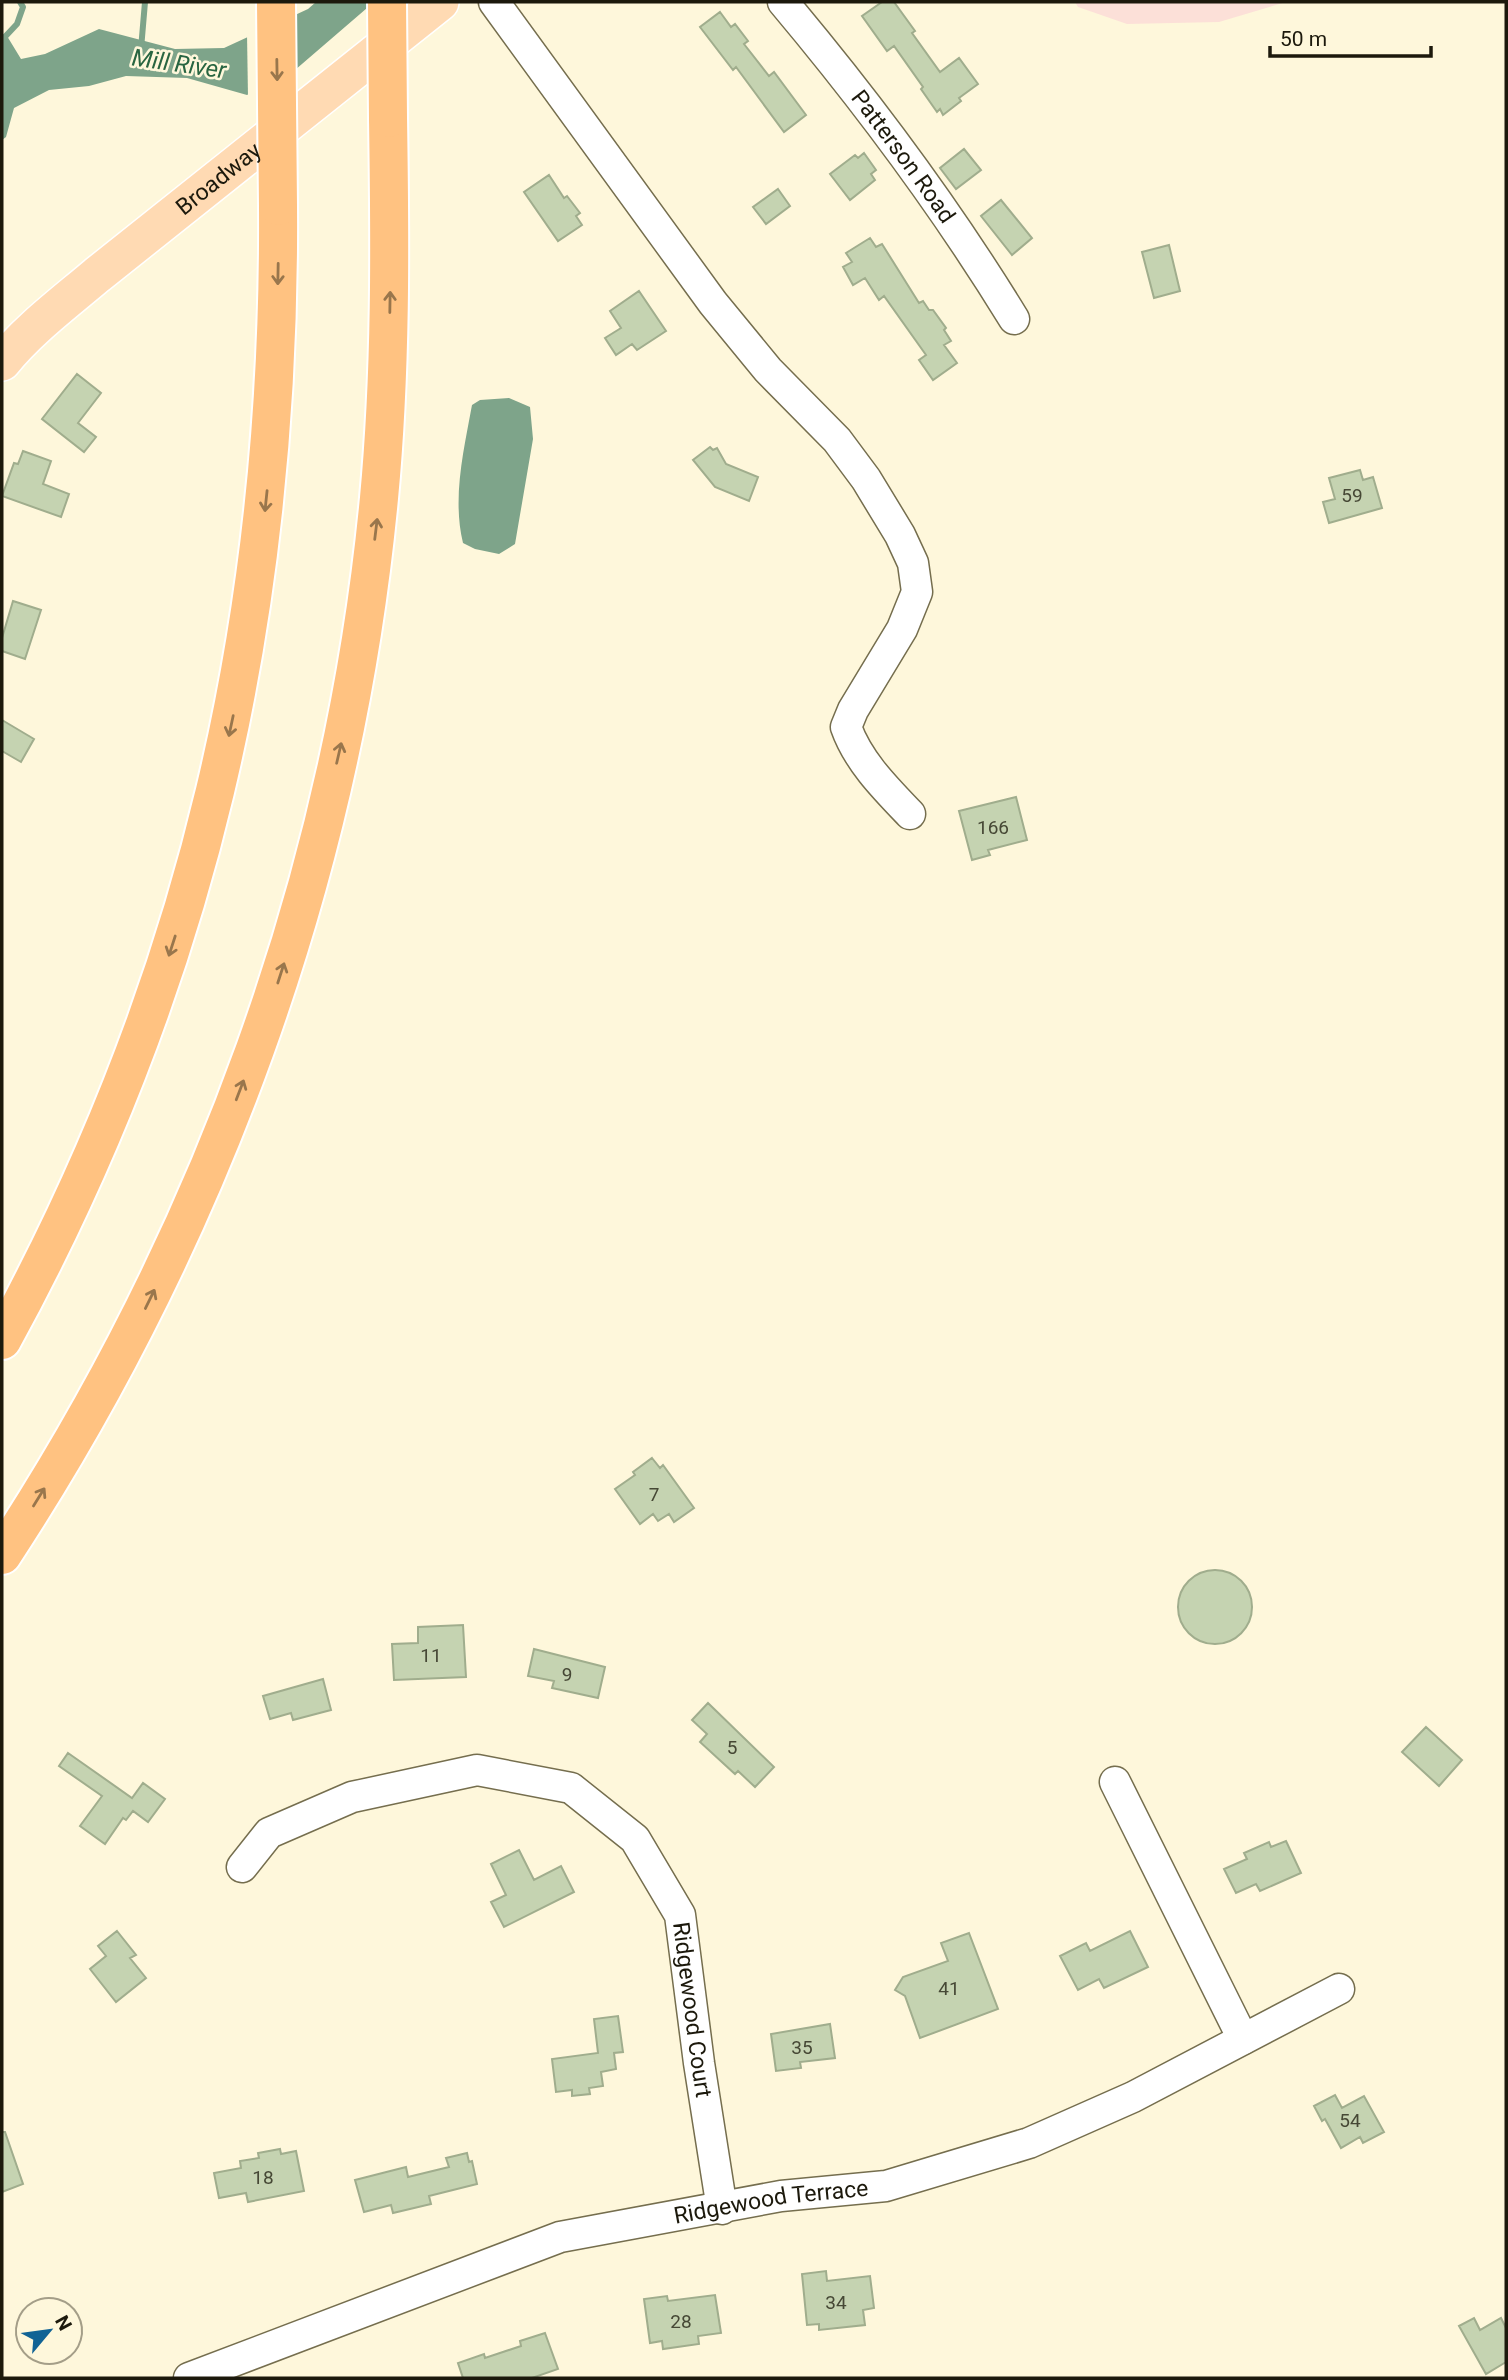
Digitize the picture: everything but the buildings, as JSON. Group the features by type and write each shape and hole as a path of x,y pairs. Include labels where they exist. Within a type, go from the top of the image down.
{"highway":[{"path":"2,1340 65,1217 121,1090 164,970 211,815 243,661 267,492 275,386 278,206 276,2"},
{"path":"2,1555 63,1459 105,1385 181,1234 260,1038 312,868 351,696 366,608 379,500 390,316 387,2"}],"main road":[{"name":"Broadway","path":"2,362 15,345 68,299 440,2"}],"street":[{"path":"494,2 713,303 768,370 837,440 866,479 900,535 913,563 917,592 902,629 853,710 846,727 853,747 884,787 910,814"},
{"name":"Patterson Road","path":"783,2 827,55 930,193 975,255 1014,319"},
{"name":"Ridgewood Court","path":"242,1867 269,1833 352,1797 477,1770 571,1788 635,1839 680,1915 699,2063 722,2208"},
{"path":"1115,1782 1243,2039"},
{"name":"Ridgewood Terrace","path":"189,2378 560,2237 781,2196 886,2186 1029,2143 1133,2097 1339,1989"}],"shaded area":[{"path":"1075,2 1286,2 1219,22 1127,24 1078,7"}],"water":[{"name":"Mill River","path":"316,2 374,2 295,70 247,95 187,78 126,76 89,86 49,90 14,108 6,137 2,140 2,34 7,36 21,59 45,54 99,29 175,49 224,48 308,9"},
{"path":"509,398 530,407 533,439 515,544 499,554 475,549 463,543 459,491 472,405 480,400"}],"pier":[{"path":"295,12 296,74 248,98 247,34"}],"waterway":[{"path":"2,40 17,24 23,7 20,2"},
{"name":"Mill River","path":"141,49 145,2"}]}
